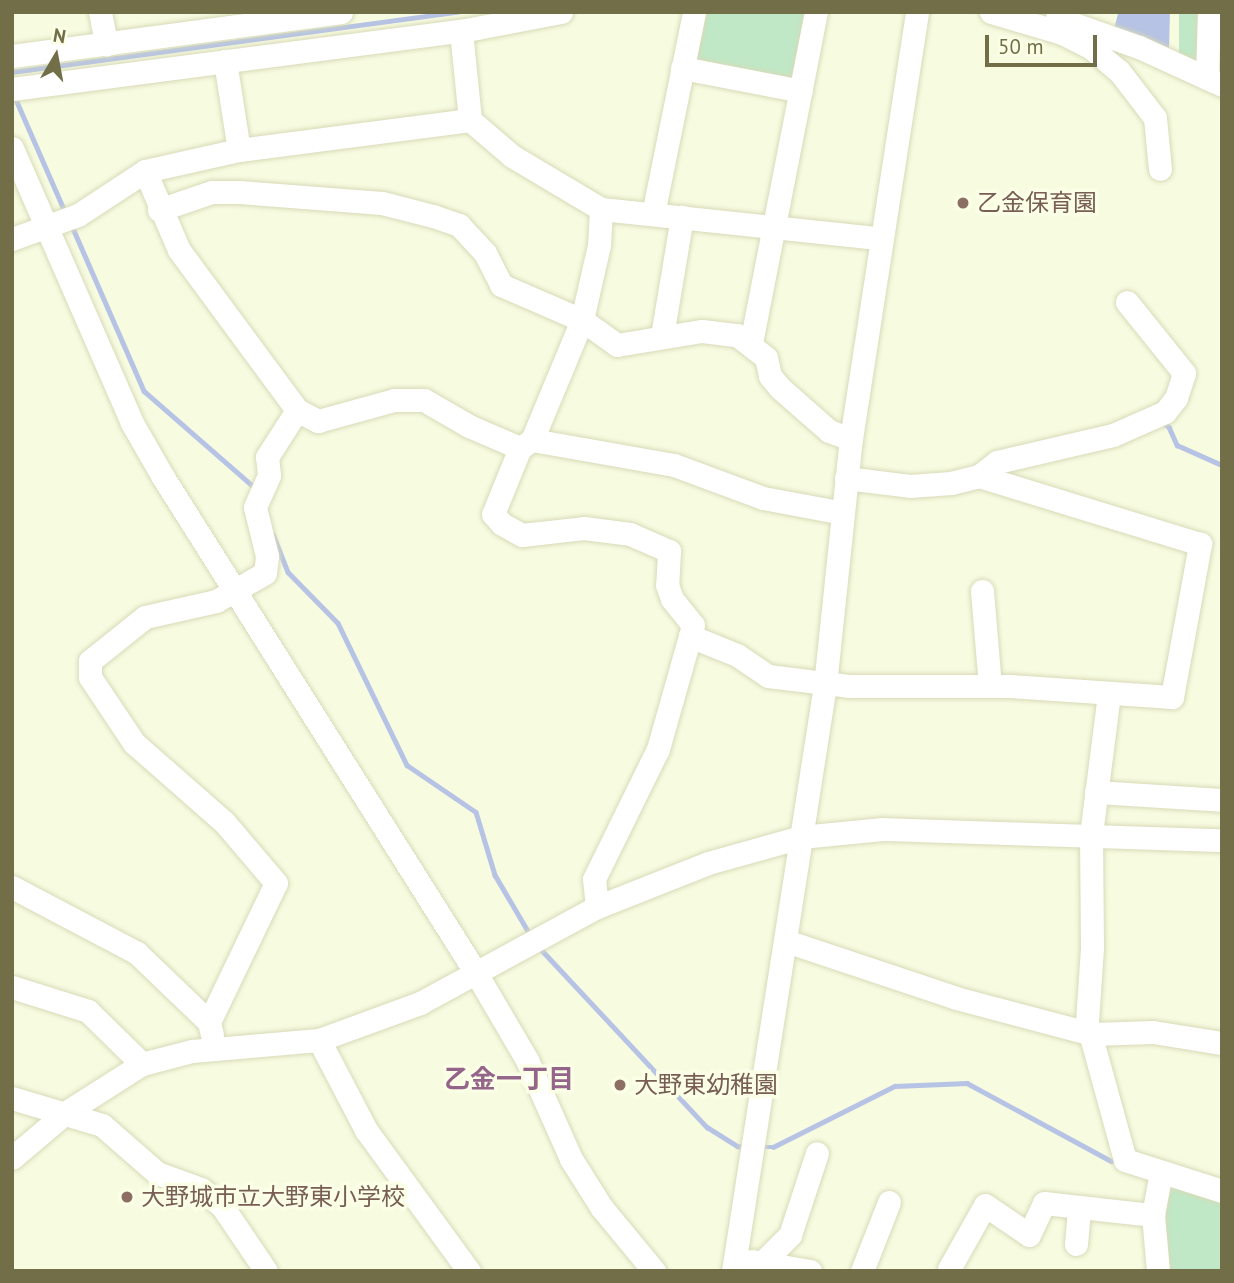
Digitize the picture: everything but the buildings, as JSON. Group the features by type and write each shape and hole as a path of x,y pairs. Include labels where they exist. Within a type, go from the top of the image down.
{"street":[{"path":"100,12 106,44"},
{"path":"12,55 341,12"},
{"path":"12,89 461,31 561,12"},
{"path":"653,214 694,12"},
{"path":"751,343 816,12"},
{"path":"810,1271 762,1263 734,1264 825,685 846,478 878,238 917,12"},
{"path":"991,12 1062,33 1090,47 1119,71 1154,118 1160,169"},
{"path":"1037,12 1129,43 1215,82 1209,12"},
{"path":"461,31 470,120 512,156 601,209 878,238"},
{"path":"225,61 239,150"},
{"path":"682,68 801,91"},
{"path":"12,239 61,222 145,171 239,150 470,120"},
{"path":"12,148 61,222 132,423 235,592 476,973 527,1060 571,1159 602,1209 654,1271"},
{"path":"145,171 159,210 179,250 298,410 318,421 394,400 424,400 469,426 526,444 674,465 763,498 843,513"},
{"path":"159,210 212,192 382,203 459,225 485,253 500,285 582,320 617,345 718,331 751,343 766,358 770,376 780,388 829,431 851,439"},
{"path":"597,907 594,880 659,749 693,625 672,599 667,585 669,551 630,534 584,528 522,535 493,514 582,320 599,245 601,209"},
{"path":"662,337 682,217"},
{"path":"979,476 997,462 1113,435 1165,412 1176,398 1184,373 1127,302"},
{"path":"209,1023 276,883 224,822 134,743 90,677 90,661 145,617 216,601 265,573 267,556 255,507 265,484 267,457 298,410"},
{"path":"690,636 737,655 768,676 825,685 990,687 1172,697 1200,544 979,476 910,486 846,478"},
{"path":"982,591 990,687"},
{"path":"1109,694 1091,834 1092,948 1087,1022 1125,1160 1222,1191"},
{"path":"1096,792 1222,800"},
{"path":"12,1158 65,1113 142,1064 216,1048 319,1040 420,1003 597,907 708,863 801,837 883,829 1222,840"},
{"path":"12,887 136,953 209,1023 216,1048"},
{"path":"786,941 956,998 1092,1034 1153,1032 1222,1043"},
{"path":"12,987 88,1011 142,1064"},
{"path":"319,1040 366,1130 469,1271"},
{"path":"12,1098 103,1125 158,1172 201,1189 222,1206 266,1271"},
{"path":"762,1263 790,1235 817,1153"},
{"path":"1158,1271 1153,1215 1161,1172"},
{"path":"862,1271 889,1202"},
{"path":"949,1269 985,1205 1029,1236 1044,1203 1153,1215"},
{"path":"1076,1244 1079,1207"}],"green space":[{"path":"694,12 816,12 801,91 682,68"},
{"path":"1179,12 1201,12 1196,64 1179,56"},
{"path":"1167,1183 1222,1197 1222,1271 1166,1271 1163,1221"}],"water":[{"path":"1114,12 1170,12 1169,48 1114,29 1118,14"}],"waterway":[{"path":"12,72 458,12"},
{"path":"14,95 65,212"},
{"path":"72,226 144,391 255,488"},
{"path":"1162,422 1169,427 1177,445 1222,465"},
{"path":"273,534 288,572 338,623 407,765 476,812 495,875 531,936"},
{"path":"538,946 707,1127 737,1146 746,1147"},
{"path":"758,1147 773,1147 895,1086 967,1083 1111,1161"}],"place":[{"name":"乙金保育園","path":"963,203"},
{"name":"大野東幼稚園","path":"620,1085"},
{"name":"大野城市立大野東小学校","path":"127,1197"}],"district":[{"name":"乙金一丁目","path":"509,1079"}]}
